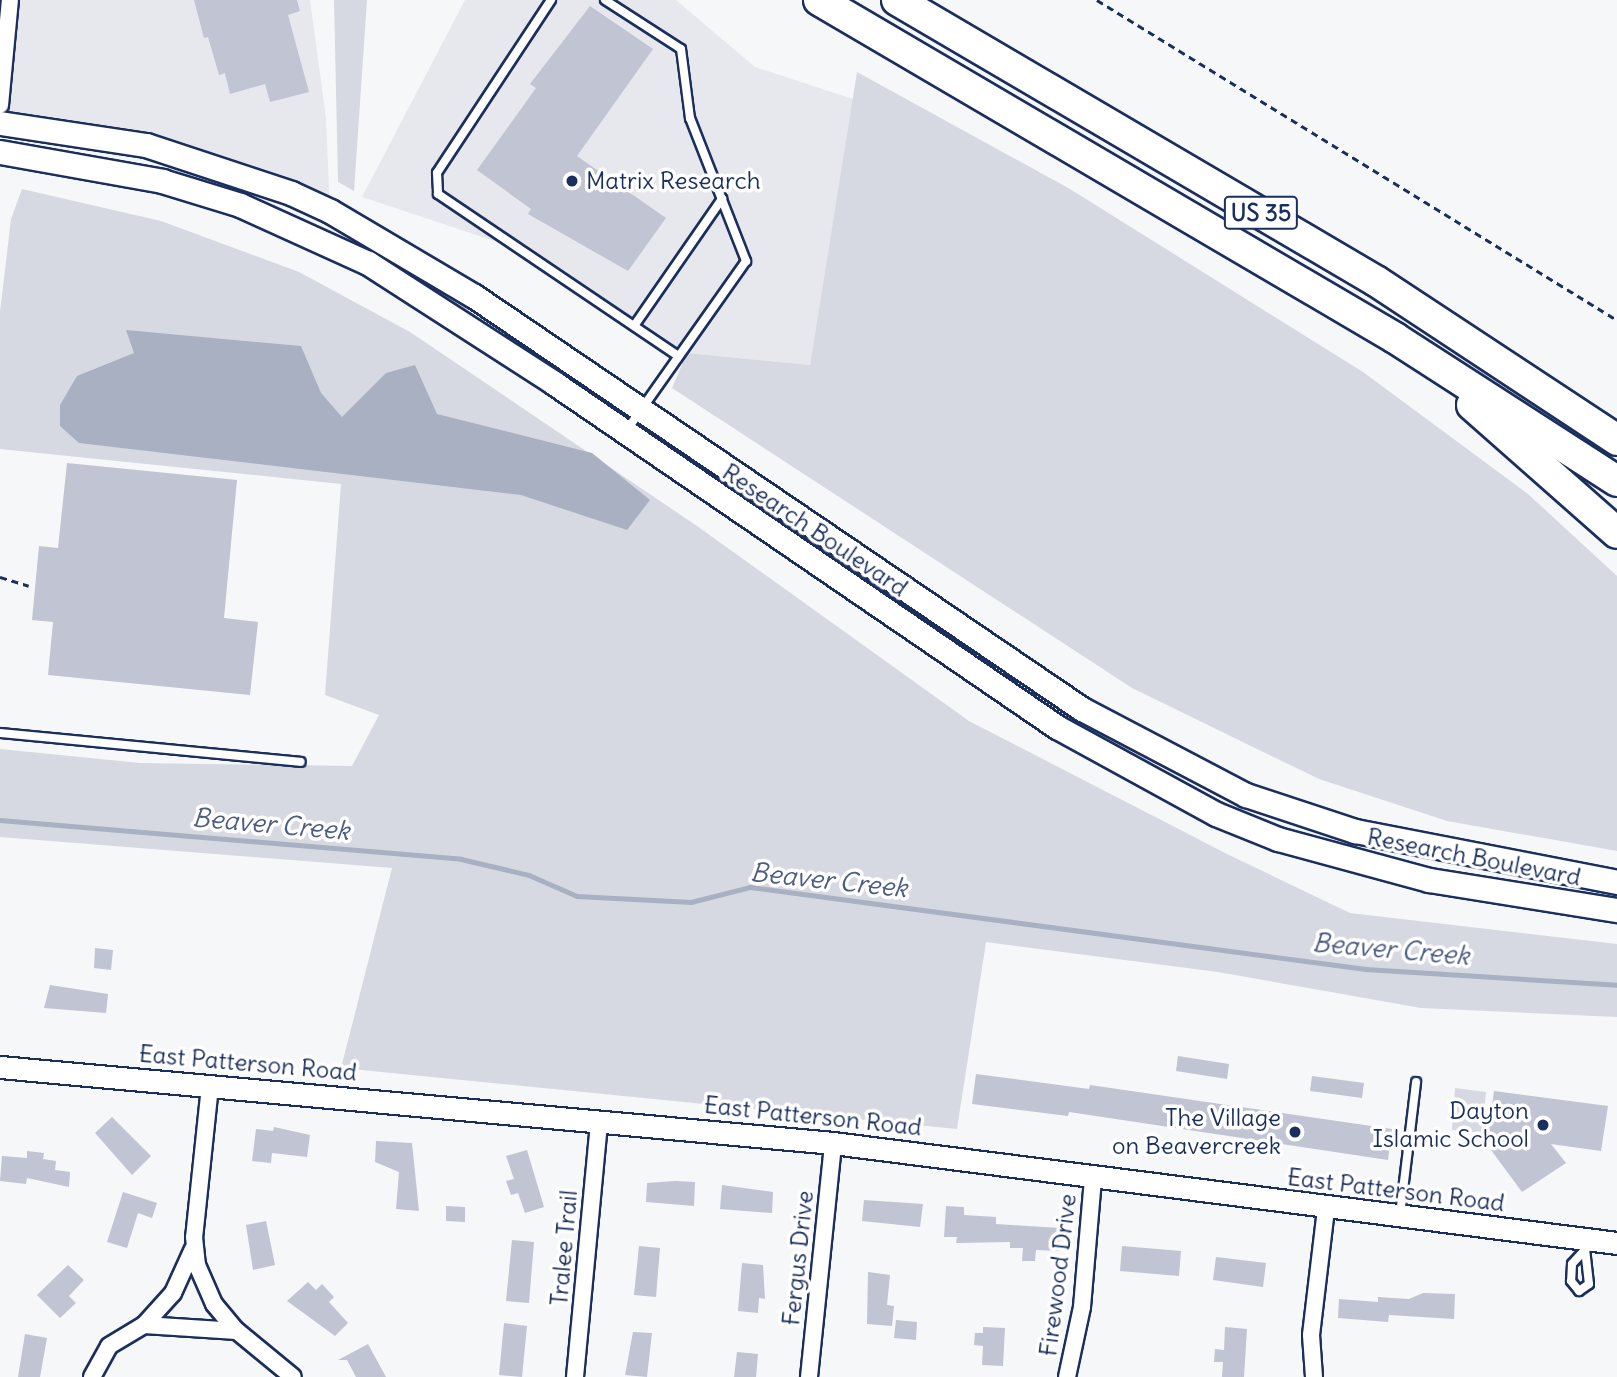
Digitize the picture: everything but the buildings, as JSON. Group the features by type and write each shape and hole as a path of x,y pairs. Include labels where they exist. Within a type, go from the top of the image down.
{"highway":[{"name":"US 35","path":"819,0 1395,338 1617,481"},
{"name":"US 35","path":"897,0 1376,281 1617,440"},
{"path":"1395,338 1617,533"}],"main road":[{"name":"Research Boulevard","path":"0,123 146,145 291,193 401,251 641,409 1083,709 1169,757 1246,795 1355,831 1617,882"},
{"name":"Research Boulevard","path":"0,152 162,181 309,233 368,263 625,432 1056,727 1216,814 1278,839 1429,880 1617,910"}],"street":[{"path":"0,105 10,0"},
{"name":"East Patterson Road","path":"0,1067 833,1143 1400,1217 1584,1246 1617,1243"},
{"path":"92,1377 108,1346 144,1325 180,1280 194,1237 210,1086"},
{"name":"Tralee Trail","path":"575,1377 599,1123"},
{"name":"Fergus Drive","path":"809,1377 833,1143"},
{"name":"Firewood Drive","path":"1067,1377 1082,1307 1093,1178"},
{"path":"1314,1377 1311,1335 1326,1209"},
{"path":"194,1237 197,1265 206,1291 237,1331 293,1377"},
{"path":"144,1325 237,1331"}],"lane":[{"path":"551,0 437,173 438,194 678,356"},
{"path":"605,0 681,49 690,118 746,261 625,432"},
{"path":"634,326 722,199"},
{"path":"0,733 302,761"},
{"path":"1400,1217 1416,1082"}],"path":[{"path":"1097,0 1617,320"},
{"path":"0,577 29,586"}],"shaded area":[{"path":"0,0 310,0 326,118 330,211 146,145 0,123"},
{"path":"334,0 367,0 354,191 338,182"},
{"path":"465,0 676,0 755,67 853,99 810,365 687,353 512,247 362,197"},
{"path":"857,72 1070,189 1363,372 1528,494 1617,576 1617,851 1447,821 1319,779 1132,688 672,388 687,353 810,365"},
{"path":"22,189 161,221 299,272 410,332 697,526 969,721 1229,855 1350,913 1617,944 1617,1017 1421,1008 1218,972 986,942 957,1129 341,1068 392,868 0,837 0,749 140,763 352,766 379,715 325,695 341,484 0,449 0,312 11,219"},
{"path":"1455,1088 1486,1092 1482,1133 1452,1130"}],"water":[{"path":"126,330 301,346 321,393 342,417 386,373 415,365 437,414 592,453 650,500 627,530 521,495 79,443 60,426 60,405 77,376 134,353"}],"waterway":[{"name":"Beaver Creek","path":"0,820 461,859 529,875 577,896 691,902 750,887 1366,969 1617,985"}],"place":[{"name":"Matrix Research","path":"572,181"},
{"name":"Dayton Islamic School","path":"1543,1125"},
{"name":"The Village on Beavercreek","path":"1295,1132"}]}
